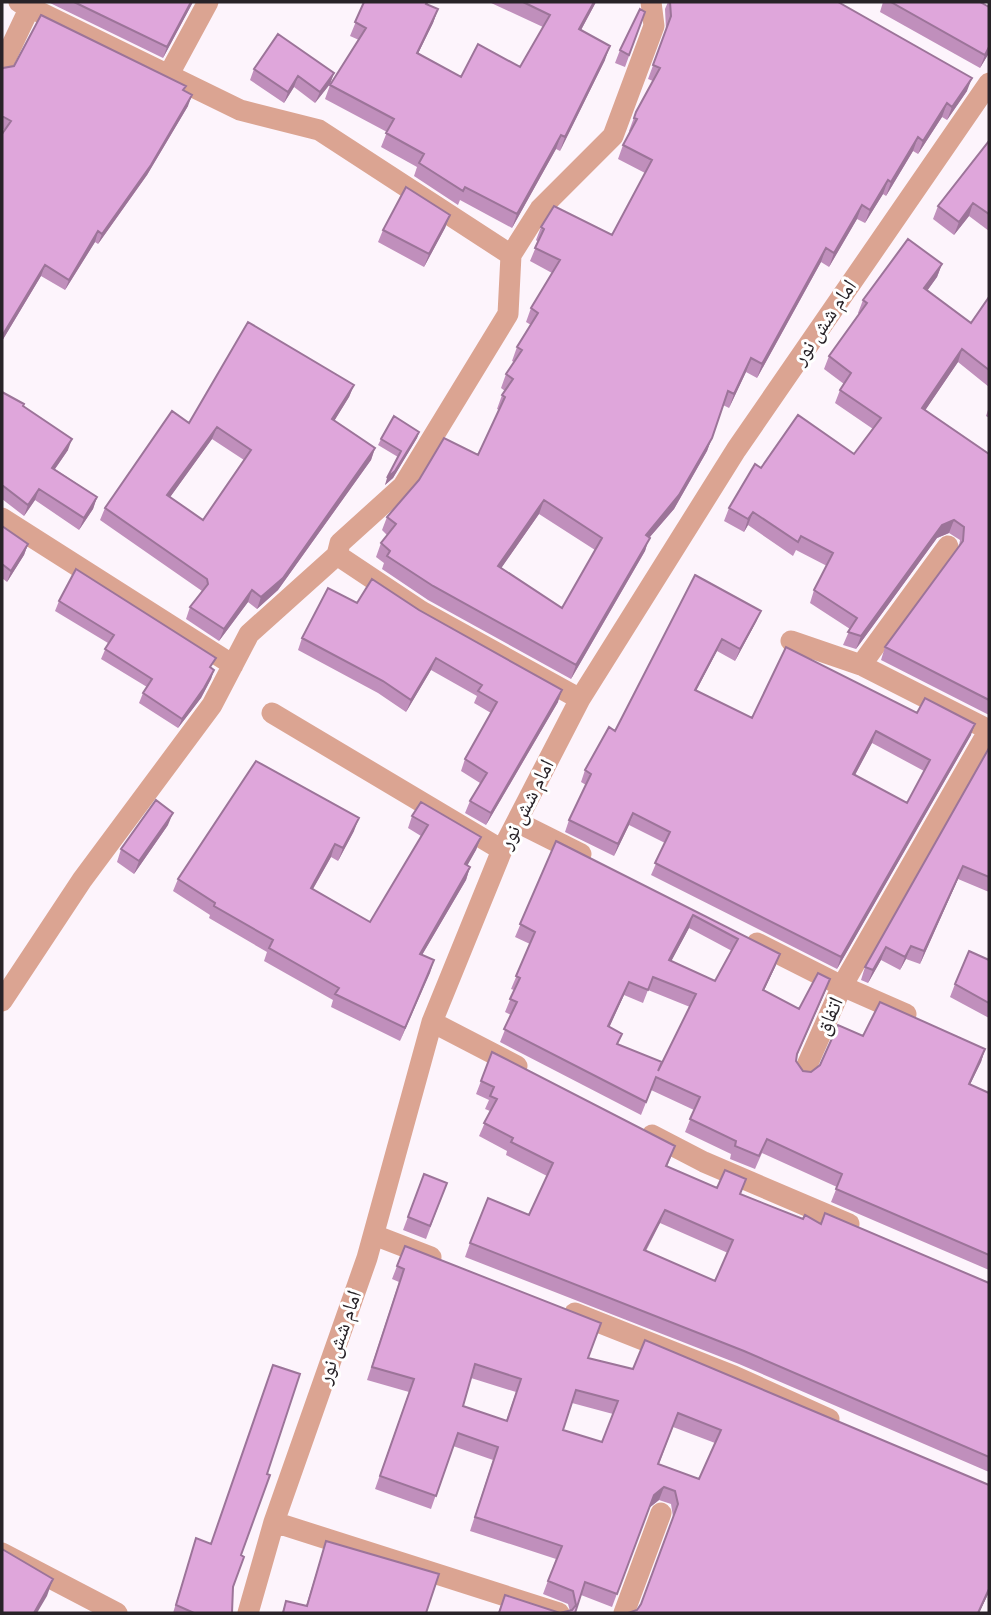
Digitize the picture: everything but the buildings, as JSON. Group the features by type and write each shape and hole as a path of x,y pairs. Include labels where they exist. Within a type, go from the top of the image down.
{"street":[{"path":"169,74 208,2"},
{"path":"2,1001 82,880 212,705 250,634 337,555 340,543 403,486 508,314 511,255 540,209 613,136 654,26 651,2"},
{"path":"2,66 24,4 240,110 320,130 511,255"},
{"path":"963,74 988,85"},
{"name":"امام شش نور","path":"247,1613 274,1522 374,1234 432,1022 502,850 580,699 736,450 988,85"},
{"path":"2,518 233,665"},
{"path":"861,665 948,546"},
{"path":"337,555 421,611 580,699"},
{"path":"791,641 861,665 989,730 842,986 928,1024"},
{"path":"272,713 502,850"},
{"path":"517,822 601,864"},
{"name":"اتفاق","path":"734,931 842,986 804,1072"},
{"path":"432,1022 531,1074"},
{"path":"630,1124 704,1162 867,1231"},
{"path":"374,1234 451,1265"},
{"path":"554,1305 734,1376 847,1426"},
{"path":"624,1613 661,1513"},
{"path":"274,1522 559,1613"},
{"path":"2,1553 117,1613"}]}
